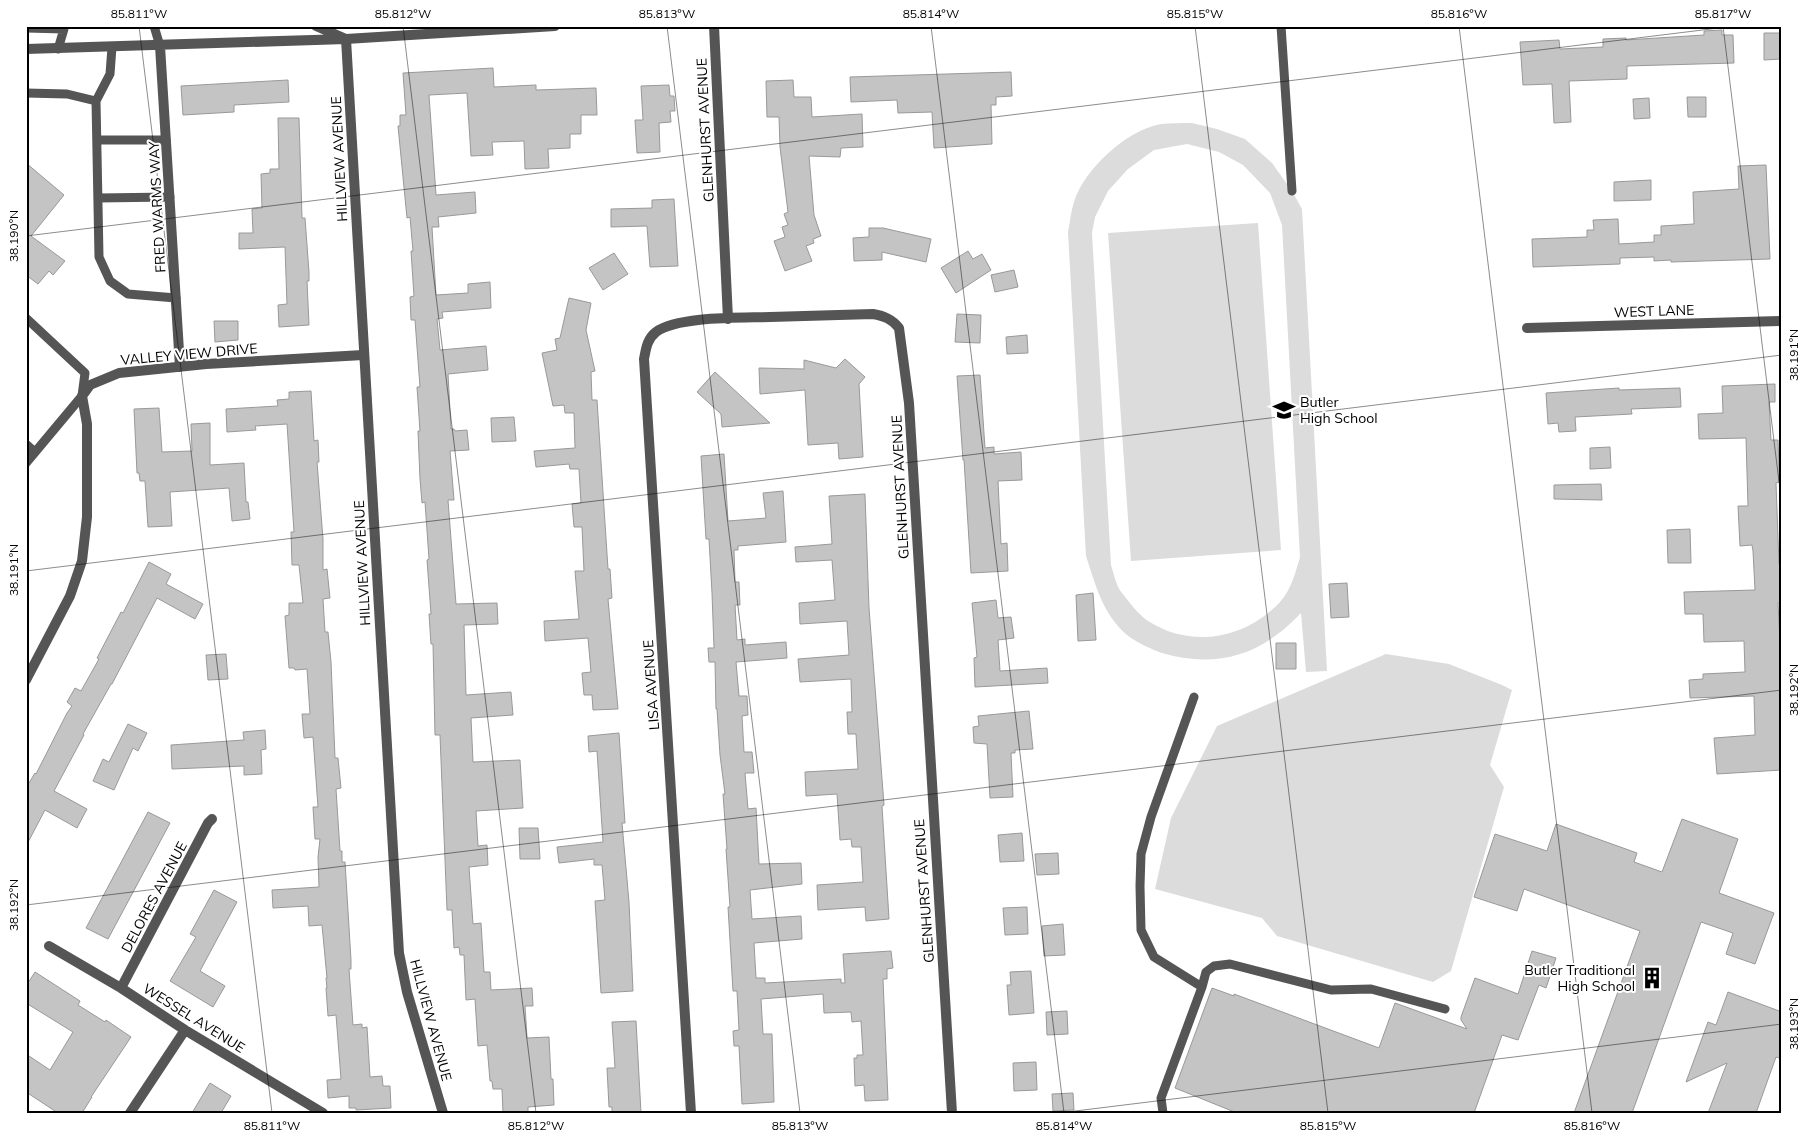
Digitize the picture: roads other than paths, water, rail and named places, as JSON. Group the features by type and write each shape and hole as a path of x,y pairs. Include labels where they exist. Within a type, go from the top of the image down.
{"street":[{"path":"316,26 346,39"},
{"path":"26,49 346,39 555,26"},
{"name":"GLENHURST AVENUE","path":"714,26 728,319 874,314 884,316 895,322 899,328 909,403 952,1113"},
{"name":"HILLVIEW AVENUE","path":"346,39 399,953 407,992 443,1113"},
{"name":"FRED WARMS WAY","path":"160,46 180,367"},
{"name":"LISA AVENUE","path":"691,1113 644,359 650,338 657,331 672,325 702,320 728,319"},
{"name":"WEST LANE","path":"1528,328 1782,321"},
{"name":"VALLEY VIEW DRIVE","path":"82,396 90,385 119,373 363,355"},
{"path":"26,680 70,596 82,561 87,517 87,424 82,396"},
{"name":"DELORES AVENUE","path":"121,988 208,823 212,819"},
{"name":"WESSEL AVENUE","path":"50,946 323,1113"},
{"path":"130,1113 185,1030"}],"lane":[{"path":"154,26 160,46"},
{"path":"1281,26 1292,191"},
{"path":"26,28 64,28 58,49"},
{"path":"112,47 110,74 96,102 99,257 110,281 128,294 176,298"},
{"path":"26,93 67,94 96,102"},
{"path":"97,140 166,140"},
{"path":"98,198 170,197"},
{"path":"26,318 85,373 82,396 26,463"},
{"path":"26,444 35,452"},
{"path":"1194,697 1151,817 1142,854 1140,886 1141,930 1154,957 1202,987"},
{"path":"1163,1113 1161,1098 1206,972 1214,966 1230,964 1331,990 1371,989 1445,1009"}],"place":[{"name":"Butler High School","path":"1284,410"},
{"name":"Butler Traditional High School","path":"1652,978"}]}
